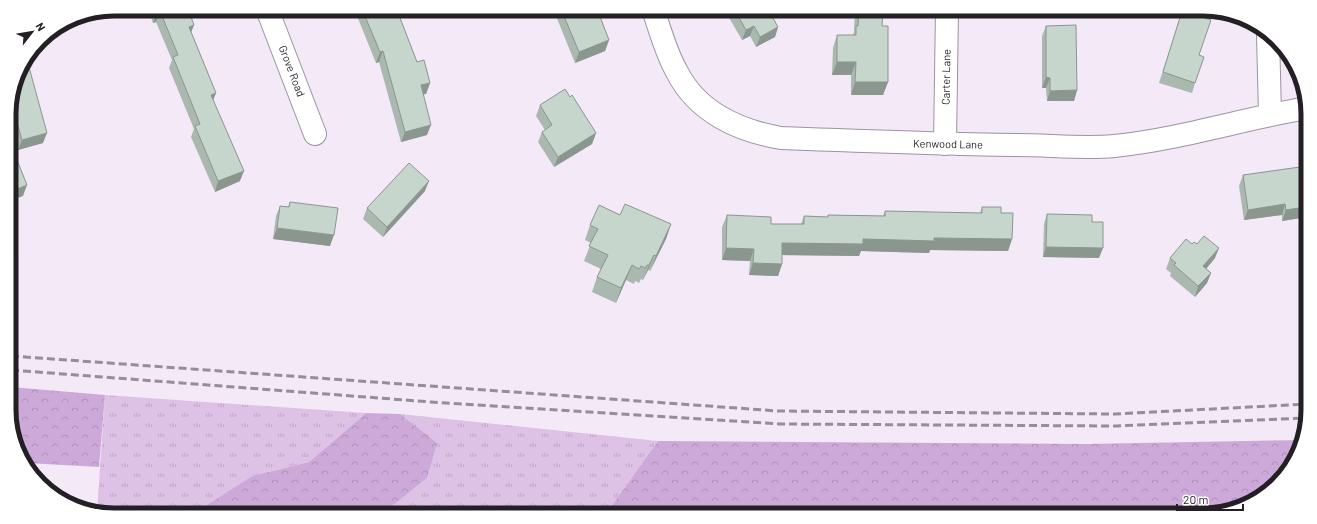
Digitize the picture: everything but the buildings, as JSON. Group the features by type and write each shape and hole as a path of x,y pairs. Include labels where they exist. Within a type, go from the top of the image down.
{"street":[{"name":"Grove Road","path":"270,16 315,134"},
{"name":"Kenwood Lane","path":"656,16 677,72 692,93 714,114 732,124 756,134 782,138 945,144 1112,146 1164,140 1216,129 1270,114 1301,109"},
{"name":"Carter Lane","path":"945,144 947,16"},
{"path":"1268,41 1270,114"}],"green space":[{"path":"16,387 105,395 99,467 33,463 26,453 18,429 16,416"},
{"path":"105,395 366,413 309,462 252,476 202,508 114,508 97,506"},
{"path":"366,413 400,414 437,443 427,478 390,508 202,508 252,476 309,462"},
{"path":"400,414 658,441 610,508 390,508 427,478 436,443"},
{"path":"1296,440 1291,453 1284,464 1277,474 1263,488 1240,501 1209,508 610,508 658,441 1087,444"}],"railway":[{"path":"16,356 778,411 1115,414 1301,404"},
{"path":"16,370 431,402 780,424 1116,426 1300,418"}]}
